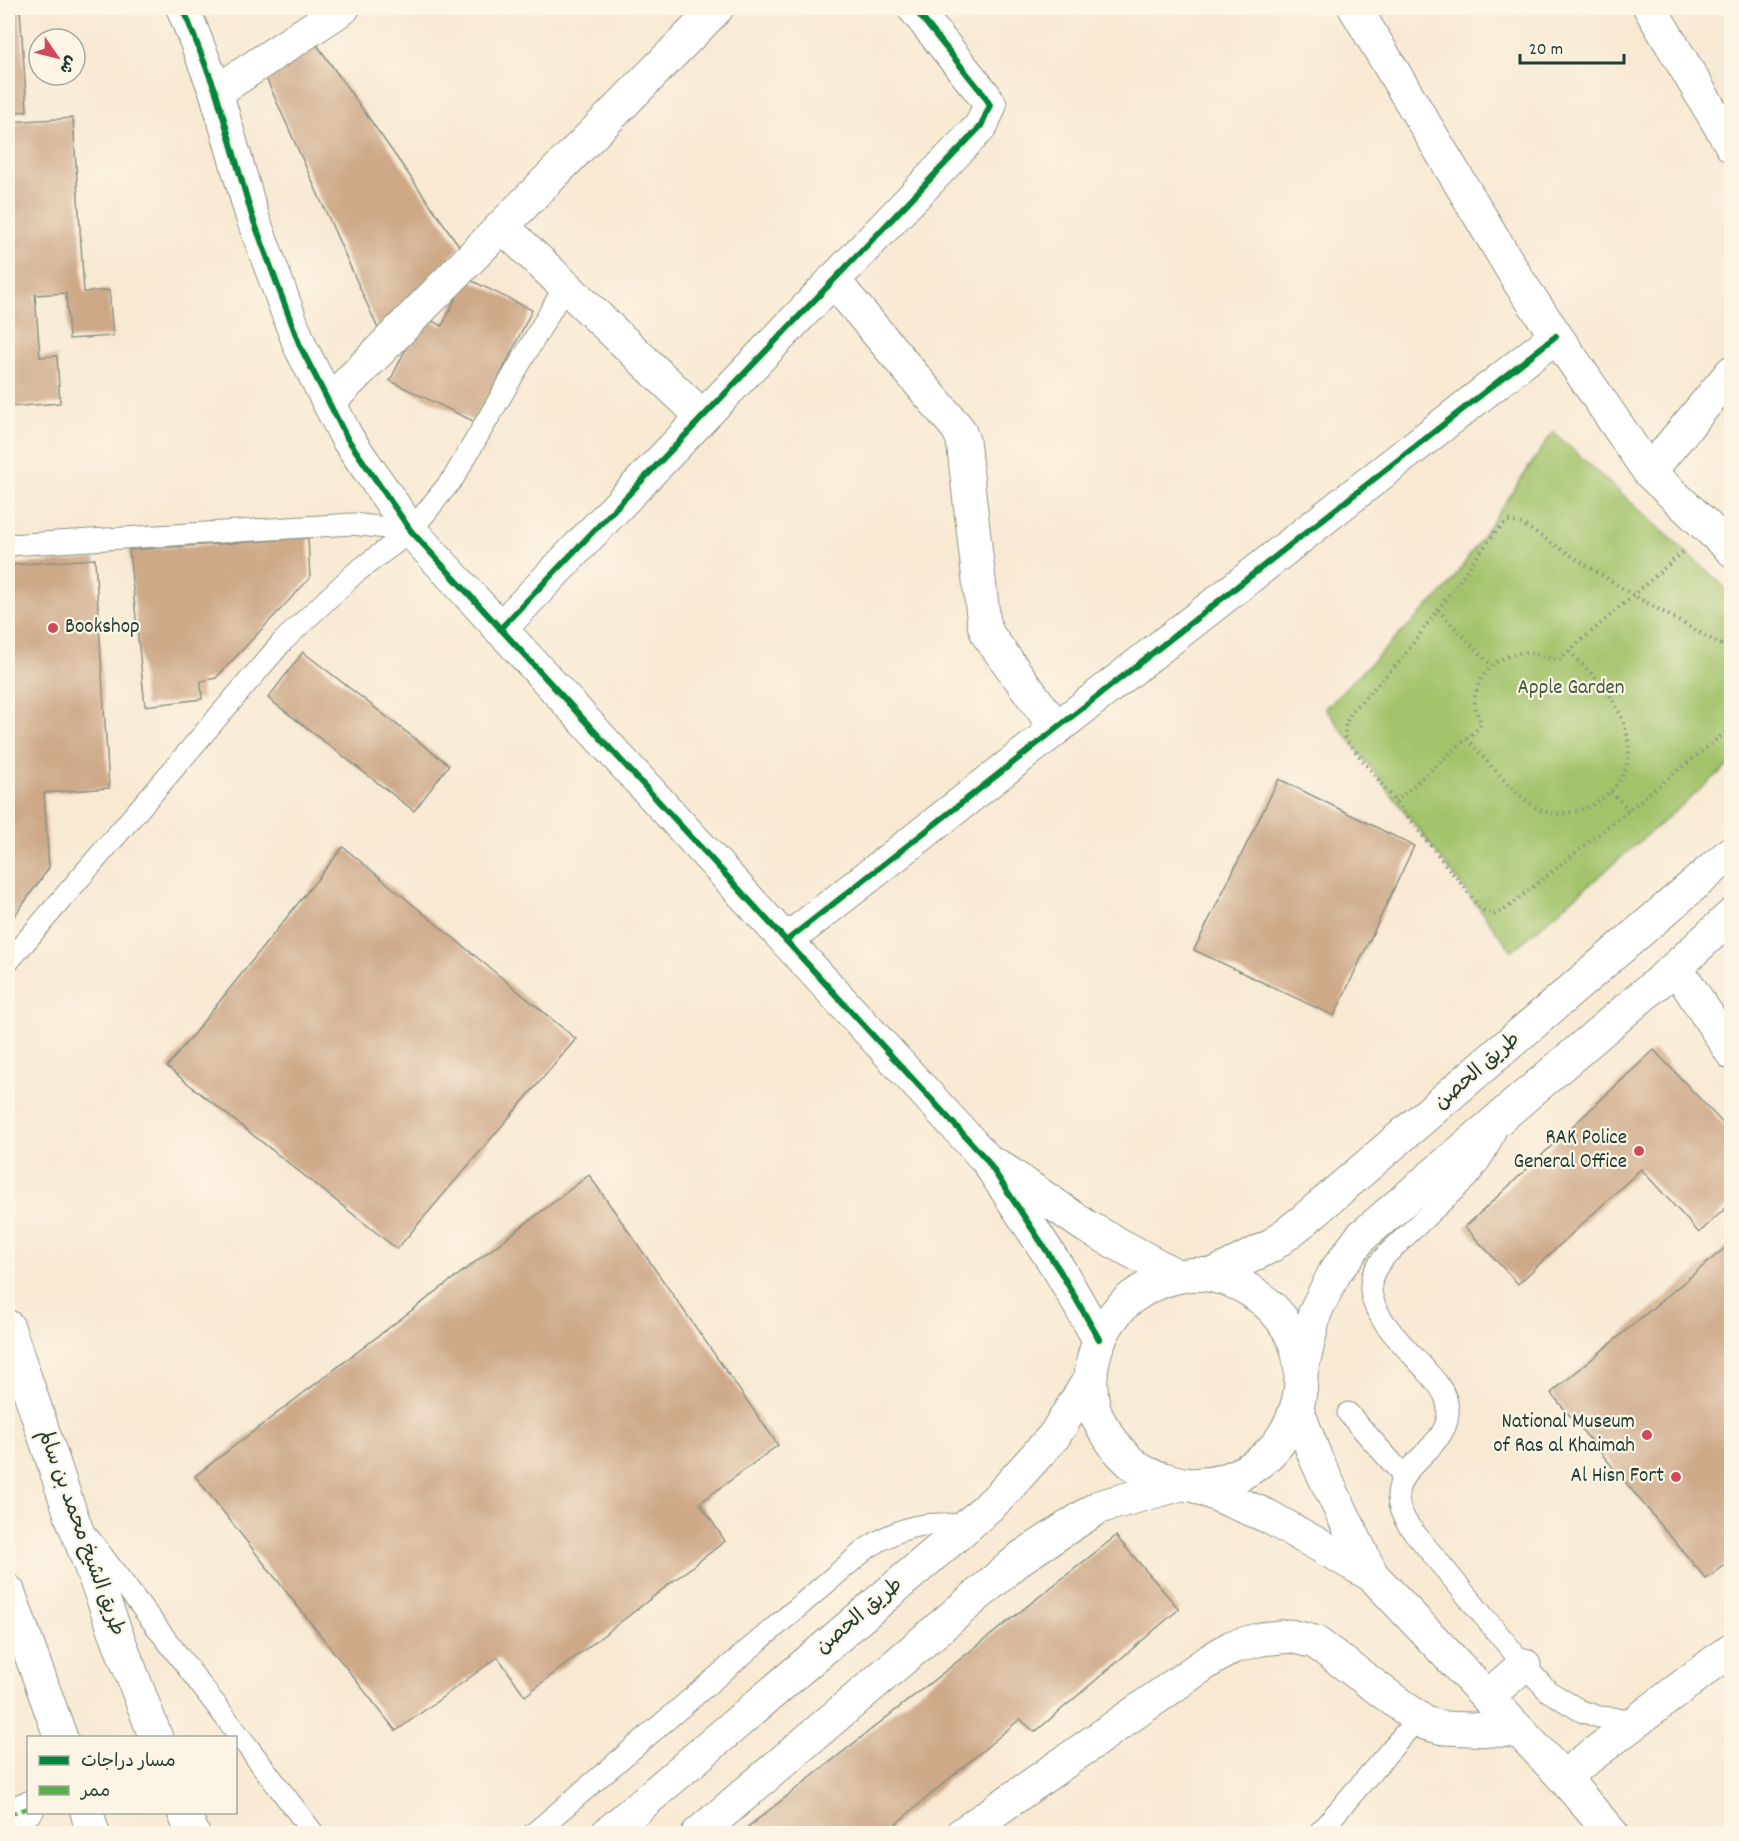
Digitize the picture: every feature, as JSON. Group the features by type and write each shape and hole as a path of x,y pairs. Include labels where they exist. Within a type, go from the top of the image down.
{"street":[{"path":"183,8 216,92 252,216 300,346 347,438 411,531 986,1159 1060,1271 1099,1339"},
{"path":"216,92 343,8"},
{"path":"329,402 717,8"},
{"path":"500,629 981,126 990,105 914,8"},
{"path":"1355,8 1520,283 1649,472 1720,540"},
{"path":"1650,8 1731,146"},
{"path":"502,226 703,417"},
{"path":"833,280 959,430 963,441 984,624 988,635 1056,728"},
{"path":"786,941 1556,336"},
{"path":"1649,472 1731,372"},
{"name":"طريق الحصن","path":"1213,1275 1271,1246 1311,1215 1731,852"},
{"path":"698,1833 1022,1557 1099,1507 1186,1485 1227,1480 1257,1465 1282,1440 1297,1409 1301,1374 1315,1312 1335,1272 1361,1237 1676,967 1731,915"},
{"path":"1676,967 1731,1053"},
{"path":"986,1159 1087,1227 1177,1276"},
{"path":"1301,1374 1293,1339 1274,1309 1246,1287 1213,1275 1177,1276 1144,1288 1117,1310 1099,1339 1090,1379 1096,1416 1116,1449 1145,1472 1267,1516 1372,1575 1563,1777 1612,1833"},
{"name":"طريق الشيخ محمد بن سالم","path":"8,1327 71,1515 156,1736"},
{"name":"طريق الحصن","path":"607,1833 1000,1496 1054,1436 1090,1379"},
{"path":"1297,1409 1316,1459 1372,1575"},
{"path":"8,1591 61,1736"},
{"path":"962,1833 1206,1663 1232,1647 1261,1639 1290,1636 1315,1642 1425,1723 1444,1728 1519,1731"},
{"path":"1563,1777 1731,1649"},
{"path":"1487,1697 1524,1665"},
{"path":"88,1814 93,1833"},
{"path":"185,1814 193,1833"}],"lane":[{"path":"8,962 283,641 355,573 411,531 454,477 565,286"},
{"path":"8,545 354,524 411,531"},
{"path":"1500,1117 1488,1149 1479,1163 1468,1177 1387,1254 1376,1268 1370,1285 1372,1302 1381,1317 1435,1380 1448,1406 1447,1421 1442,1434 1403,1475 1398,1488 1397,1502 1401,1515 1548,1691 1581,1711 1609,1719 1638,1720"},
{"path":"1348,1413 1403,1475"},
{"path":"71,1515 314,1833"},
{"path":"533,1833 866,1549 903,1528 946,1523 967,1526"},
{"path":"1318,1833 1418,1718"}],"path":[{"path":"1731,651 1633,595 1522,524 1508,521 1496,531 1400,661 1351,712 1346,723 1344,737 1480,909 1492,915 1503,911 1731,727"},
{"path":"1395,802 1480,728 1481,719 1474,706 1482,678 1491,665 1504,656 1532,653 1559,660 1633,595 1720,540"},
{"path":"1438,610 1491,665"},
{"path":"1467,739 1527,802 1545,812 1565,813 1594,804 1611,792 1622,780 1628,763 1629,733 1611,697 1569,651"},
{"path":"1611,792 1629,810"}],"green space":[{"name":"Apple Garden","path":"1553,432 1731,593 1731,763 1512,951 1325,708 1449,586"}],"building":[{"path":"8,8 20,8 27,111 8,113"},
{"path":"315,42 460,247 380,333 263,71"},
{"path":"73,118 84,292 109,290 113,336 69,339 66,293 35,295 40,357 57,356 60,403 8,407 8,122"},
{"path":"466,278 532,310 477,423 390,381 422,316 442,326"},
{"path":"308,538 310,578 216,678 201,681 202,699 145,706 129,550"},
{"name":"Bookshop","path":"95,559 109,788 44,793 49,868 8,925 8,565"},
{"path":"303,652 449,765 414,811 268,698"},
{"path":"1279,779 1414,846 1334,1016 1194,950"},
{"path":"343,847 576,1039 397,1249 167,1067"},
{"name":"RAK Police General Office","path":"1654,1050 1732,1133 1732,1202 1699,1233 1641,1169 1518,1284 1465,1227"},
{"path":"589,1175 778,1445 700,1503 725,1541 525,1696 498,1657 396,1731 195,1476"},
{"name":"Al Hisn Fort","path":"1732,1242 1732,1560 1706,1579 1551,1393"},
{"path":"1116,1536 1179,1609 1035,1732 1020,1719 884,1834 739,1834"}],"marked path":[{"path":"8,1815 27,1808"}],"cycle path":[{"path":"183,8 216,92 252,216 300,346 347,438 411,531 986,1159 1060,1271 1099,1339"},
{"path":"500,629 981,126 990,105 914,8"},
{"path":"786,941 1556,336"}],"place":[{"name":"Bookshop","path":"53,628"},
{"name":"RAK Police General Office","path":"1639,1151"},
{"name":"National Museum of Ras al Khaimah","path":"1647,1435"},
{"name":"Al Hisn Fort","path":"1676,1477"}]}
